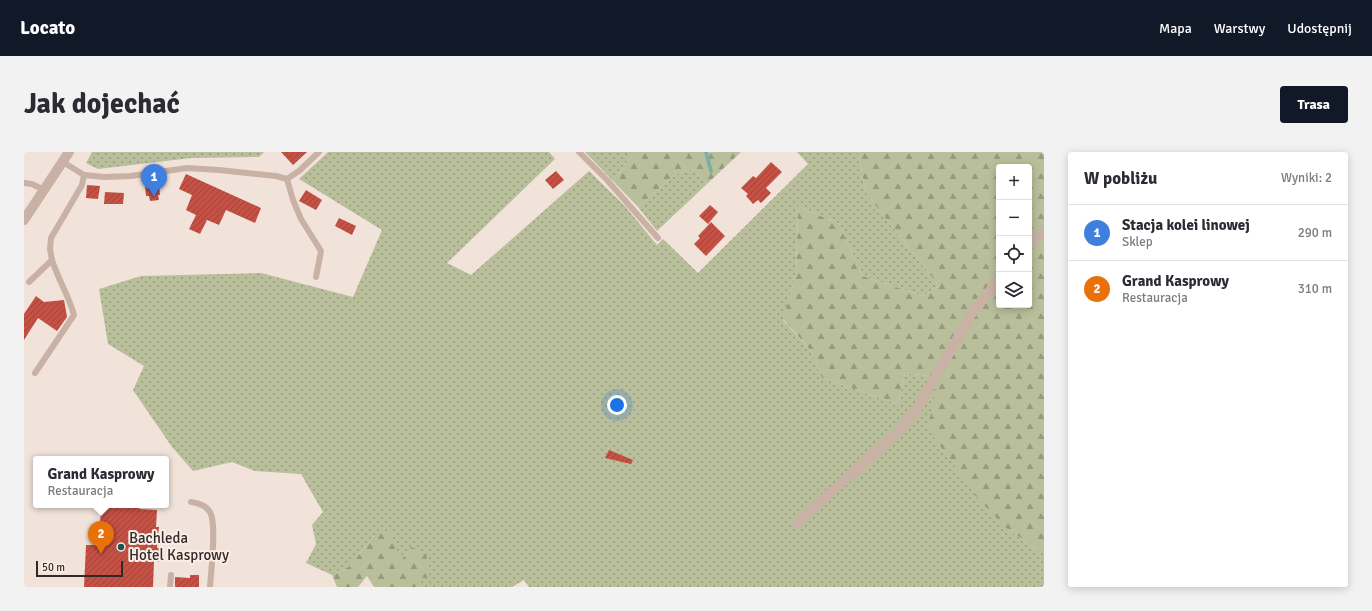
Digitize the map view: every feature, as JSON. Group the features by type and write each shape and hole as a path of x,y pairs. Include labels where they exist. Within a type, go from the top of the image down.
{"street":[{"path":"24,220 70,152"},
{"path":"1032,242 1044,232"},
{"path":"798,523 896,434 913,414 973,311 996,284"}],"lane":[{"path":"63,162 84,175 104,177 131,176 187,168 276,176 287,179 299,171 319,152"},
{"path":"579,152 607,180 658,238"},
{"path":"35,373 74,315 52,260 50,249 51,238 82,185 84,175"},
{"path":"287,179 293,200 301,219 321,251 316,277"},
{"path":"24,183 32,184 44,190"},
{"path":"29,282 52,260"},
{"path":"191,502 204,506 209,511 212,518 213,530 210,587"},
{"path":"170,587 171,576"}],"green space":[{"path":"92,152 264,152 259,157 191,158 98,169 86,163"},
{"path":"328,152 549,152 555,159 447,263 471,275 589,171 625,206 657,245 663,239 698,273 808,164 797,152 858,152 866,193 939,286 923,296 863,276 839,224 798,206 796,275 783,320 812,352 822,378 898,404 905,373 938,377 1006,528 1044,554 1044,587 529,587 524,580 512,587 423,587 401,562 374,536 350,566 332,575 306,563 316,544 312,525 323,512 301,474 255,471 232,462 193,471 172,447 133,390 144,366 108,344 99,289 141,276 261,273 353,297 382,230 299,179"},
{"path":"585,152 634,152 613,181"},
{"path":"634,152 741,152 707,184 694,169 676,174 638,207 613,181"},
{"path":"858,152 1044,152 1044,554 1006,528 975,495 928,429 938,377 905,373 898,404 822,378 812,352 783,319 796,275 798,206 839,224 863,276 923,296 939,286 866,193"},
{"path":"694,169 707,184 657,231 638,207 676,174"},
{"path":"390,530 401,561 411,547 426,553 430,577 417,579 423,587 374,587 367,576 358,587 337,587 332,575 350,566 374,536"}],"building":[{"path":"281,152 307,152 293,165"},
{"path":"771,162 782,172 766,188 771,193 761,203 758,200 753,204 746,196 748,194 741,188 753,176 756,178"},
{"path":"556,171 564,180 553,189 545,180"},
{"path":"186,174 261,208 255,223 226,210 219,225 207,220 200,234 189,229 196,215 186,210 192,195 179,189"},
{"path":"159,184 159,200 150,201 149,196 146,196 145,186"},
{"path":"87,185 100,186 98,199 86,198"},
{"path":"306,190 322,200 316,210 299,201"},
{"path":"105,192 124,193 123,204 104,204"},
{"path":"710,205 718,212 708,224 699,216"},
{"path":"339,218 356,226 352,235 335,226"},
{"path":"711,222 725,236 706,256 694,244 700,238 698,236"},
{"path":"36,296 44,302 64,300 67,317 57,331 38,318 24,340 24,314"},
{"path":"609,450 633,460 631,464 605,458"},
{"name":"Bachleda Hotel Kasprowy","path":"101,508 139,508 157,510 156,527 159,527 157,548 160,548 159,562 154,562 153,587 84,587 86,545 99,545"},
{"path":"190,575 199,575 199,587 175,587 175,577 190,578"}],"waterway":[{"path":"706,152 711,171"}],"place":[{"name":"Stacja kolei linowej","path":"154,197"},
{"name":"Bachleda Hotel Kasprowy","path":"121,547"},
{"name":"Grand Kasprowy","path":"101,554"}]}
